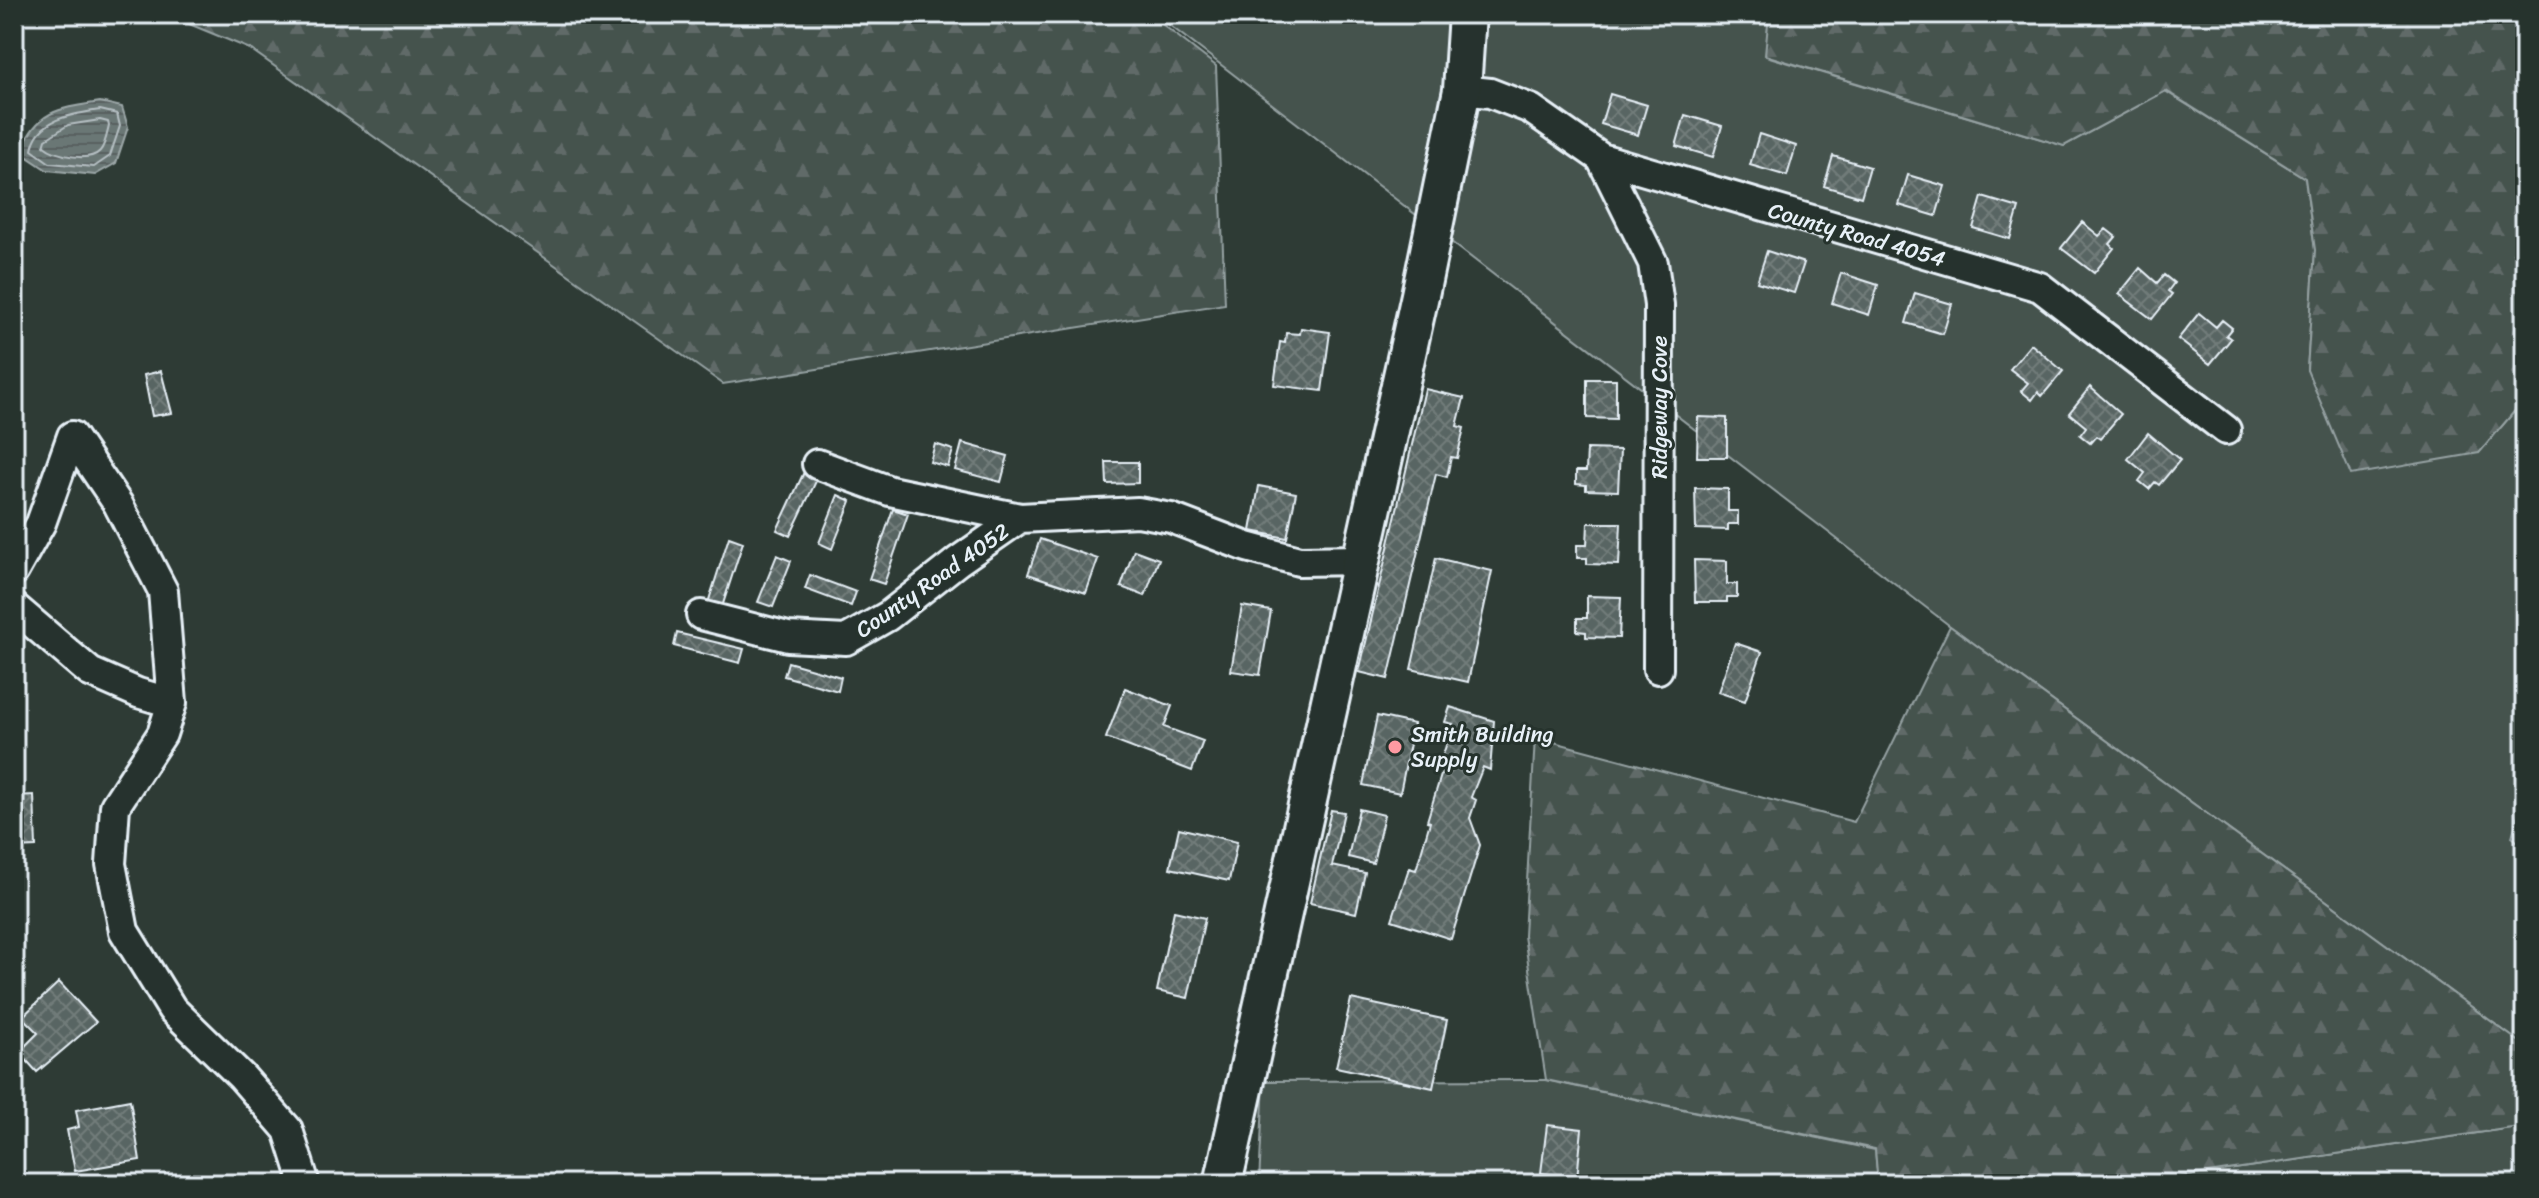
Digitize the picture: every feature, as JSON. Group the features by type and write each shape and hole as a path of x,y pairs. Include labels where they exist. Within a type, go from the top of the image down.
{"main road":[{"path":"1223,1184 1462,90 1467,14"}],"street":[{"name":"County Road 4054","path":"1462,90 1490,93 1531,109 1601,158 2040,287 2226,430"},
{"name":"Ridgeway Cove","path":"1601,158 1653,263 1659,305 1658,669"},
{"path":"14,571 41,523 72,436 118,504 163,591 172,703 162,734 115,806 111,864 124,931 172,1009 242,1077 288,1130 305,1184"},
{"name":"County Road 4052","path":"817,464 890,491 1020,518 1138,512 1171,518 1247,547 1299,561 1361,560"},
{"name":"County Road 4052","path":"701,615 788,637 846,640 888,616 958,561 1020,518"},
{"path":"14,607 90,672 138,693 172,703"}],"green space":[{"path":"165,14 1149,14 1216,66 1225,304 723,384 250,49"},
{"path":"1155,14 1769,14 1766,56 2064,146 2165,91 2305,178 2315,250 2307,370 2479,453 2525,399 2525,788 2512,837 2525,848 2525,1046 1950,626"},
{"path":"1769,14 2525,14 2525,399 2479,453 2351,475 2307,370 2315,250 2305,178 2166,91 2064,146 1765,55"},
{"path":"1950,626 2525,1046 2525,1126 2133,1184 1878,1184 1875,1149 1546,1080 1524,936 1535,737 1854,822"},
{"path":"1545,1080 1875,1150 1878,1184 1259,1184 1264,1081"},
{"path":"2525,1126 2525,1184 2133,1184"}],"water":[{"path":"100,102 122,107 128,127 116,163 95,175 47,170 26,156 22,149 28,136 44,118 63,109"}],"building":[{"path":"1610,94 1647,105 1638,135 1601,124"},
{"path":"1685,115 1722,126 1713,157 1676,146"},
{"path":"1759,134 1796,146 1787,176 1750,165"},
{"path":"1833,156 1870,167 1861,197 1824,186"},
{"path":"1908,175 1945,186 1936,216 1899,205"},
{"path":"1982,197 2019,208 2010,239 1973,228"},
{"path":"2082,222 2099,236 2106,229 2116,237 2110,244 2114,248 2094,273 2061,248"},
{"path":"1767,251 1804,263 1794,293 1757,282"},
{"path":"2140,268 2157,283 2164,275 2174,283 2168,291 2172,294 2152,319 2119,294"},
{"path":"1841,273 1878,285 1869,315 1832,303"},
{"path":"1915,293 1952,304 1943,334 1906,323"},
{"path":"2199,313 2216,327 2222,320 2232,328 2226,335 2231,339 2210,364 2178,339"},
{"path":"1301,328 1330,332 1322,391 1274,385 1280,342 1285,343 1286,333 1300,334"},
{"path":"2031,344 2063,371 2042,396 2038,392 2032,400 2021,391 2028,383 2010,369"},
{"path":"161,371 172,413 152,416 144,375"},
{"path":"1587,379 1616,379 1616,419 1587,418"},
{"path":"2090,387 2121,414 2100,439 2096,436 2090,443 2080,435 2086,427 2069,413"},
{"path":"1425,389 1464,398 1457,426 1464,428 1457,458 1451,457 1447,477 1436,474 1388,679 1359,672"},
{"path":"1698,417 1727,418 1727,457 1697,457"},
{"path":"2148,433 2180,460 2159,485 2155,482 2149,489 2139,481 2145,473 2128,459"},
{"path":"962,443 1008,456 1001,482 955,470"},
{"path":"935,444 953,450 948,467 930,462"},
{"path":"1587,449 1620,450 1618,491 1586,490 1586,485 1576,484 1576,471 1586,471"},
{"path":"1106,462 1138,462 1138,483 1107,484"},
{"path":"805,470 818,477 790,536 777,530"},
{"path":"1259,486 1296,493 1287,538 1251,531"},
{"path":"1695,488 1728,489 1728,511 1738,511 1738,524 1728,524 1728,530 1696,529"},
{"path":"838,495 851,501 832,549 819,543"},
{"path":"893,509 908,514 884,584 869,579"},
{"path":"1588,523 1621,523 1619,565 1587,564 1587,558 1577,558 1577,545 1587,545"},
{"path":"729,537 743,542 722,607 708,603"},
{"path":"1040,539 1098,559 1086,593 1028,574"},
{"path":"1134,550 1159,559 1145,596 1121,587"},
{"path":"777,555 791,561 773,607 758,602"},
{"path":"1436,558 1492,571 1468,682 1411,669"},
{"path":"1694,560 1727,561 1727,584 1737,584 1737,597 1727,597 1727,602 1695,602"},
{"path":"810,575 856,592 851,606 805,589"},
{"path":"1587,596 1621,597 1619,638 1586,637 1586,632 1577,631 1577,618 1587,618"},
{"path":"1242,606 1271,611 1260,675 1231,671"},
{"path":"677,633 744,649 740,663 674,646"},
{"path":"1735,643 1762,652 1745,701 1718,692"},
{"path":"788,662 841,677 838,691 784,676"},
{"path":"1125,688 1172,706 1164,727 1203,741 1192,771 1106,738"},
{"path":"1450,707 1494,721 1490,770 1483,767 1471,797 1476,800 1470,818 1480,845 1451,939 1392,920 1409,868 1416,870 1430,822 1427,821 1445,762 1441,761 1453,724 1445,722"},
{"path":"1377,716 1414,724 1400,793 1363,785"},
{"path":"34,795 36,847 14,848 14,796"},
{"path":"1359,809 1384,815 1373,863 1348,857"},
{"path":"1331,810 1344,812 1332,866 1365,873 1356,913 1310,903"},
{"path":"1179,828 1237,842 1229,881 1170,868"},
{"path":"1174,911 1205,918 1188,998 1157,991"},
{"path":"59,982 96,1022 37,1072 19,1052 38,1033 22,1017"},
{"path":"1351,999 1447,1020 1433,1088 1336,1067"},
{"path":"130,1100 140,1160 75,1171 67,1130 79,1127 76,1110"},
{"path":"1547,1125 1582,1129 1577,1178 1541,1173"}],"place":[{"name":"Smith Building Supply","path":"1395,747"}]}
